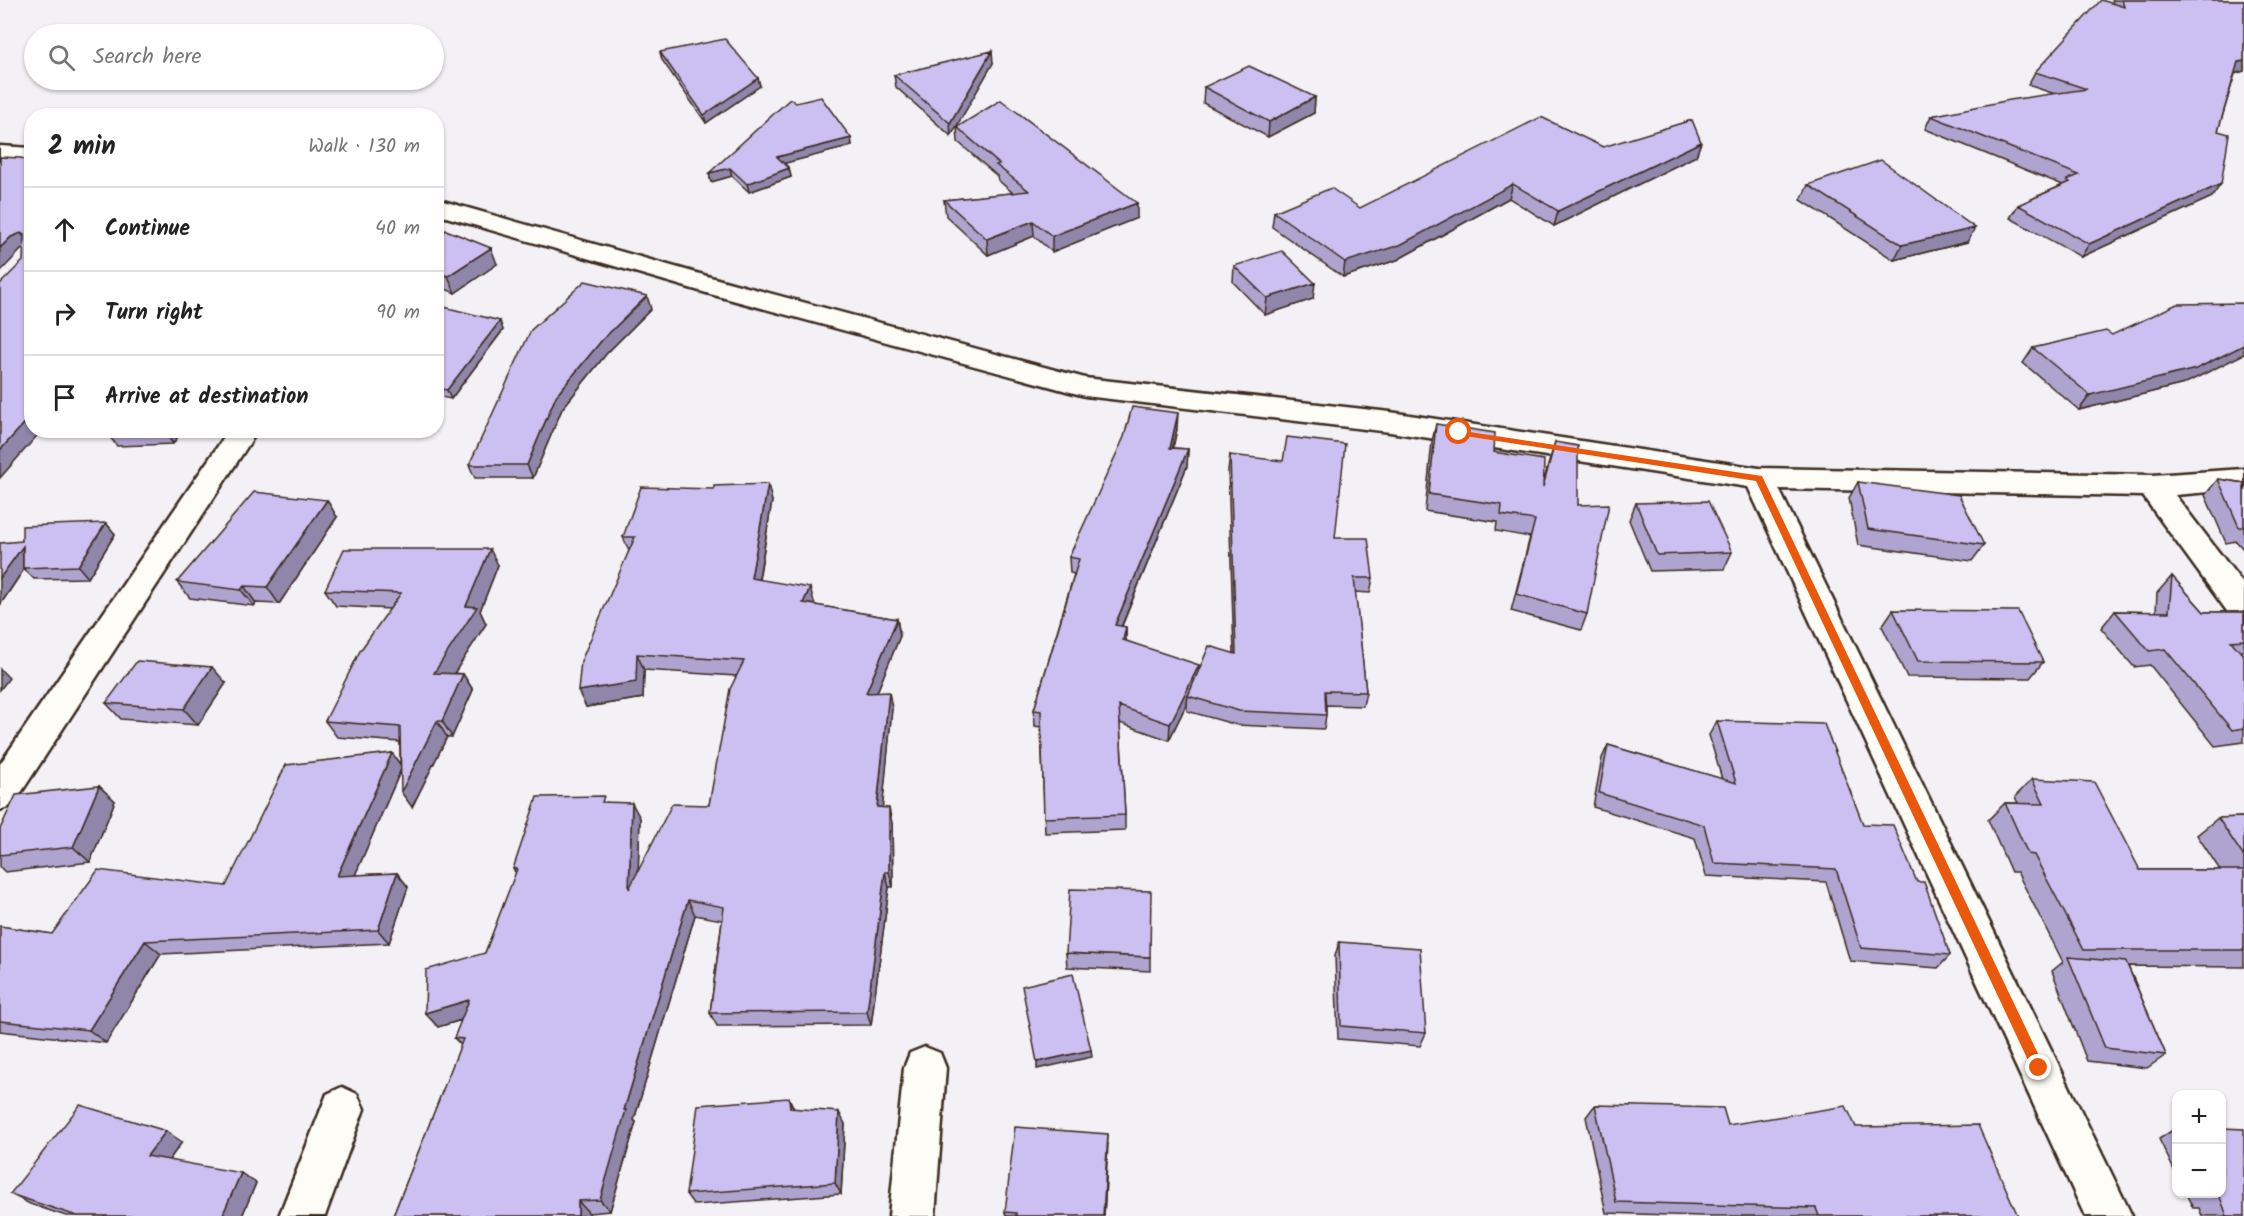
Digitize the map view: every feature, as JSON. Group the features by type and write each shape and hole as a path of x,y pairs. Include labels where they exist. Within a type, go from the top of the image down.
{"street":[{"path":"0,153 24,154"},
{"path":"444,209 719,288 1085,387 1390,422 1759,478 2152,486 2244,479"},
{"path":"0,794 239,438"},
{"path":"1759,478 2109,1216"},
{"path":"2152,486 2244,609"},
{"path":"912,1216 925,1068"},
{"path":"302,1216 342,1109"}],"building":[{"path":"2101,0 2124,7 2122,0 2244,0 2244,61 2238,62 2218,131 2229,134 2221,184 2089,244 2018,205 2070,182 2067,180 2079,175 1931,116 2010,100 2087,89 2035,72"},
{"path":"725,39 758,78 704,115 660,52"},
{"path":"992,51 950,123 894,75"},
{"path":"1249,66 1315,97 1269,122 1204,87"},
{"path":"821,97 851,138 777,157 789,168 747,184 730,168 709,173 790,99 796,103"},
{"path":"1001,100 1137,203 1052,236 1033,221 987,239 944,200 1029,191 996,165 999,164 957,127"},
{"path":"1541,117 1603,147 1692,120 1701,142 1558,211 1513,184 1400,245 1345,262 1274,212 1331,188 1360,208"},
{"path":"0,157 21,158 24,159 24,235 21,233 11,237 0,248"},
{"path":"1881,160 1975,228 1902,245 1808,185"},
{"path":"446,230 491,248 448,276 444,275 444,231"},
{"path":"24,235 24,424 0,450 0,284 23,261"},
{"path":"1282,251 1315,283 1267,298 1234,266"},
{"path":"585,281 647,296 602,340 556,396 527,465 469,465 531,330"},
{"path":"2244,303 2244,345 2196,369 2090,395 2033,348 2106,331 2112,335 2177,304"},
{"path":"444,307 500,321 447,390 444,389"},
{"path":"1132,407 1178,413 1170,448 1188,449 1115,625 1126,627 1123,640 1199,665 1170,724 1119,706 1125,815 1044,818 1041,711 1034,710 1079,559 1069,557 1124,437"},
{"path":"1436,424 1495,433 1494,452 1544,460 1543,487 1555,442 1578,446 1578,505 1609,504 1587,614 1516,594 1535,520 1501,515 1502,505 1429,494"},
{"path":"1287,437 1345,444 1335,538 1368,538 1373,578 1354,578 1366,692 1325,691 1326,715 1239,711 1188,696 1209,646 1236,654 1230,455 1283,461"},
{"path":"2218,479 2244,483 2244,527 2239,527"},
{"path":"1858,482 1959,495 1984,545 1868,529"},
{"path":"768,484 751,578 810,588 803,603 897,619 866,693 889,692 877,807 889,808 889,872 885,872 867,1012 710,1013 724,907 688,900 624,1110 626,1110 600,1200 578,1201 578,1216 393,1216 463,1039 454,1038 469,1000 425,1013 426,970 485,953 517,869 513,869 537,797 604,796 602,802 632,803 629,889 672,804 709,805 730,689 744,661 637,654 636,682 578,691 581,661 635,537 623,537 641,487 714,489 714,486"},
{"path":"254,492 327,500 267,587 244,586 241,590 177,582"},
{"path":"1708,501 1732,552 1657,555 1636,503"},
{"path":"106,523 78,566 23,568 23,546 0,578 0,543 22,541 22,526"},
{"path":"344,549 490,549 466,606 477,607 434,673 463,674 442,721 437,721 401,792 400,727 325,721 360,651 401,593 325,590"},
{"path":"2172,576 2204,612 2244,612 2244,640 2231,641 2244,656 2244,728 2232,730 2165,649 2149,651 2115,611 2169,612"},
{"path":"1893,610 2018,611 2043,662 1918,661"},
{"path":"137,661 212,667 184,709 106,703"},
{"path":"1717,721 1824,724 1863,824 1893,825 1917,882 1924,882 1950,955 1861,948 1836,869 1714,863 1704,825 1599,793 1608,745 1736,783"},
{"path":"392,753 337,876 397,873 378,930 145,941 89,1030 0,1021 0,926 52,934 98,870 226,886 286,765"},
{"path":"2032,779 2094,782 2140,870 2244,870 2244,950 2084,950 2034,855 2028,854 2005,803 2044,804"},
{"path":"99,786 73,847 0,855 0,829 16,795"},
{"path":"2244,817 2244,857 2218,818"},
{"path":"1070,889 1151,891 1150,957 1066,953"},
{"path":"1339,942 1420,948 1426,1033 1341,1026"},
{"path":"2068,957 2126,962 2166,1055 2105,1048"},
{"path":"1073,974 1091,1050 1037,1062 1022,986"},
{"path":"789,1098 790,1108 839,1112 835,1183 686,1194 698,1105"},
{"path":"80,1105 166,1131 147,1156 241,1173 222,1216 77,1216 10,1194"},
{"path":"1595,1105 1723,1108 1728,1125 1846,1106 1856,1127 1978,1125 2018,1216 1819,1216 1816,1208 1616,1202"},
{"path":"1015,1127 1108,1134 1103,1216 1016,1216 1016,1213 1005,1212"},
{"path":"2226,1128 2244,1129 2244,1216 2227,1216 2220,1198 2226,1198"}],"route":[{"path":"1459,432 1759,478 2039,1068"}]}
